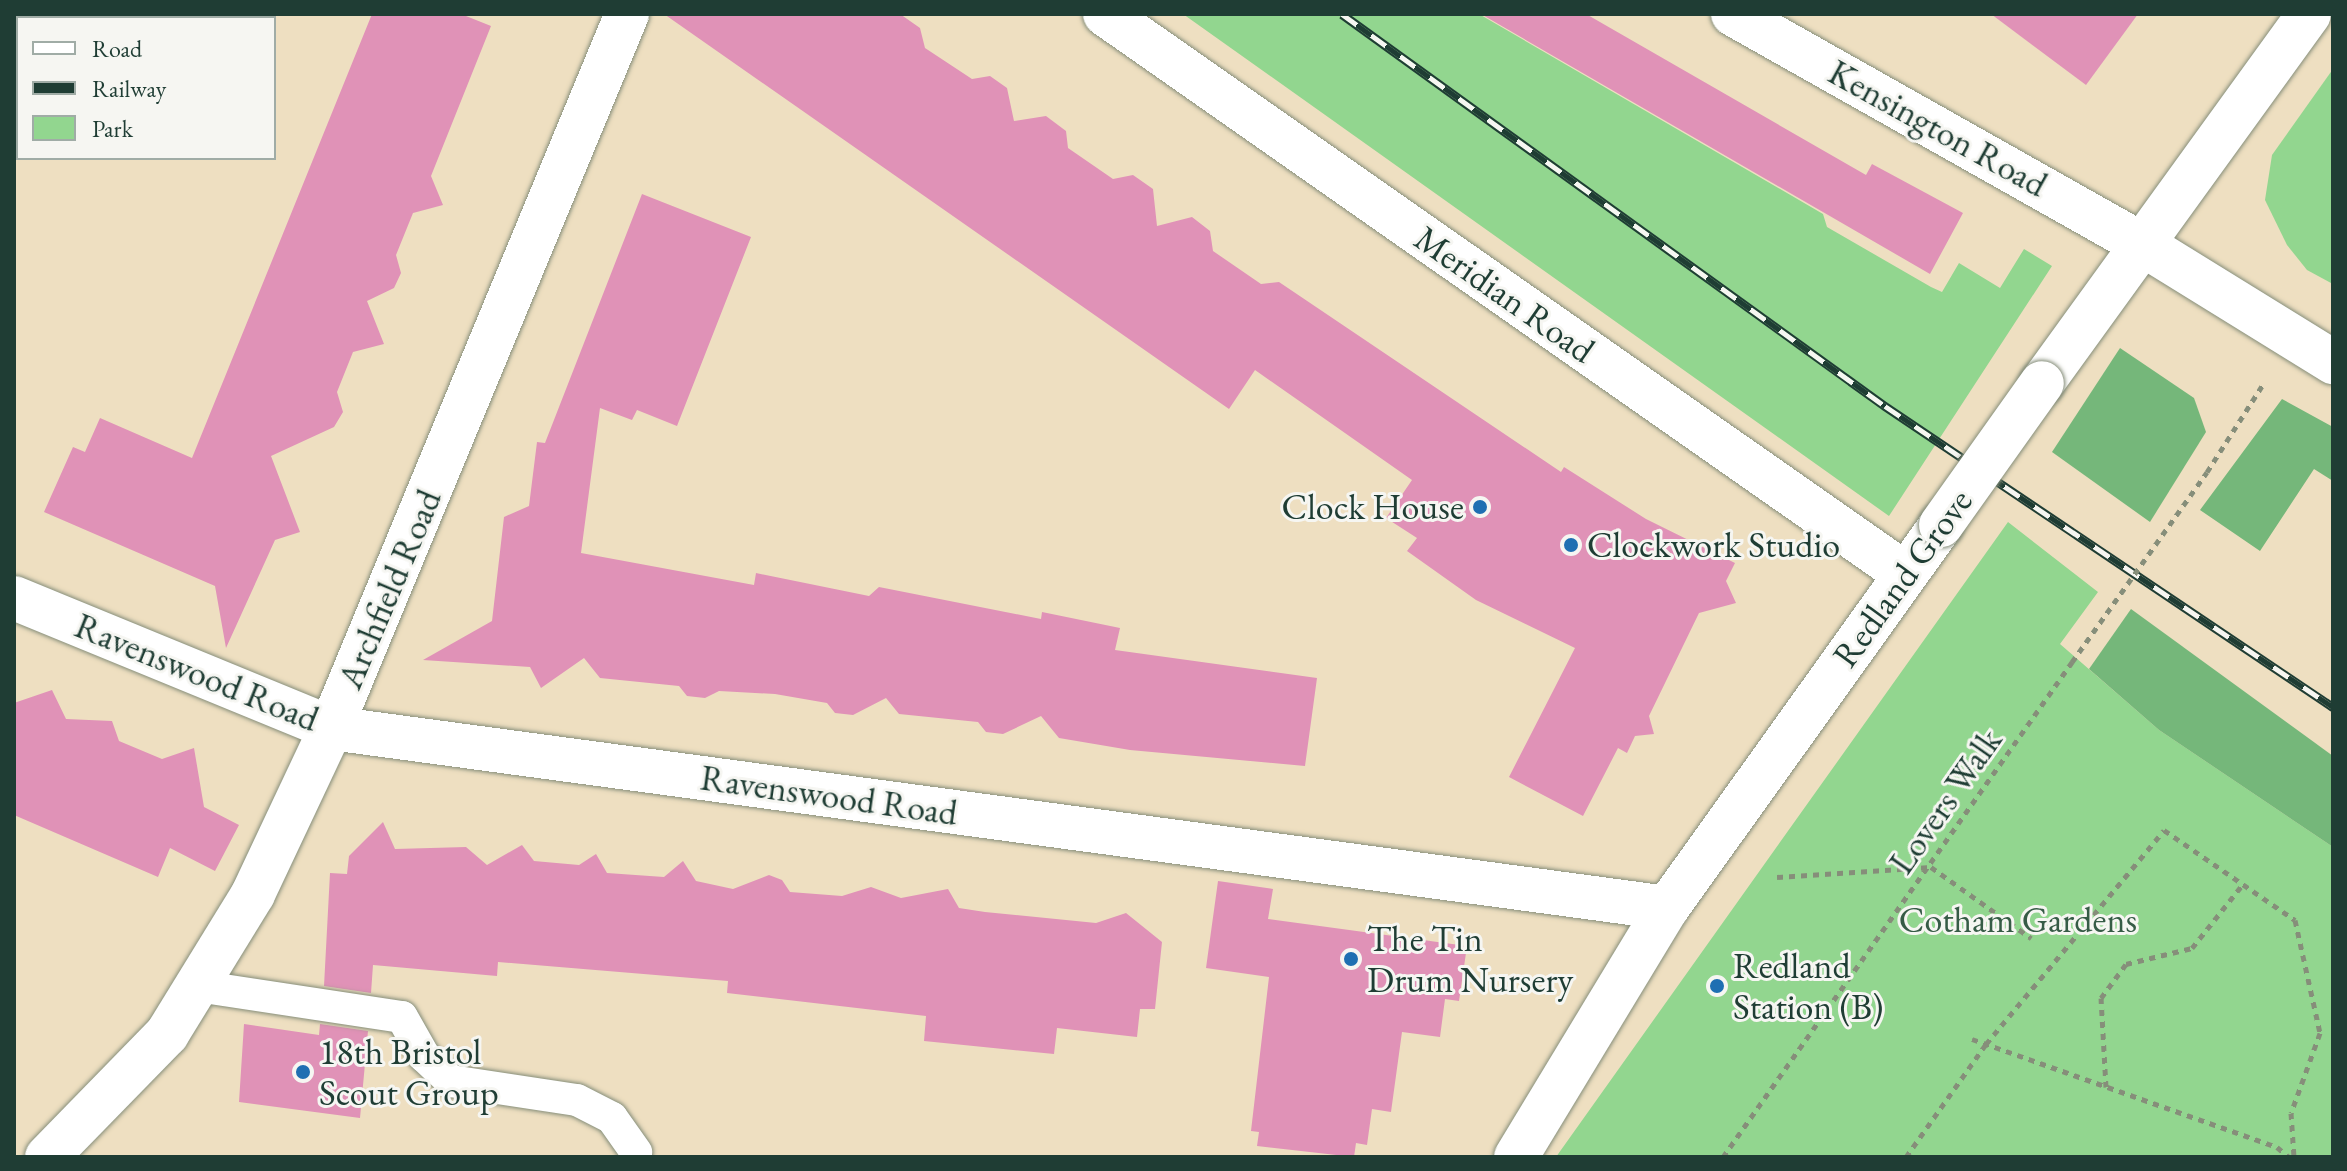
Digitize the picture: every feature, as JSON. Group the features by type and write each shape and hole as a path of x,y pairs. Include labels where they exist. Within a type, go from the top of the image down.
{"street":[{"name":"Archfield Road","path":"47,1157 167,1034 253,894 331,728 627,14"},
{"name":"Meridian Road","path":"1105,14 1904,573"},
{"name":"Kensington Road","path":"1733,14 2142,244 2333,362"},
{"name":"Redland Grove","path":"1516,1157 1667,908 1904,573 2309,14"},
{"name":"Ravenswood Road","path":"14,598 331,728 1667,908"}],"lane":[{"path":"197,986 402,1017 424,1056 451,1081 577,1100 612,1118 636,1152"}],"path":[{"name":"Lovers Walk","path":"1723,1157 1931,867 2207,472"},
{"path":"1906,1157 1986,1044 2164,830 2295,920 2320,1033 2291,1113 2292,1157"},
{"path":"1777,877 1931,867 2031,938"},
{"path":"2106,1087 2101,998 2126,964 2192,948 2243,884"},
{"path":"1972,1039 2277,1147 2292,1157"}],"green space":[{"path":"1183,14 1479,14 1823,214 1827,227 1942,292 1959,263 2000,288 2024,249 2052,266 1889,516"},
{"path":"2333,69 2331,283 2307,270 2287,245 2265,200 2272,155"},
{"path":"2120,348 2194,398 2206,432 2150,522 2052,452"},
{"path":"2282,399 2333,427 2333,481 2314,469 2260,551 2200,510"},
{"name":"Cotham Gardens","path":"2008,522 2098,592 2060,644 2159,730 2333,847 2333,1157 1556,1157"},
{"path":"2131,609 2333,756 2333,847 2159,730 2089,669"}],"building":[{"path":"372,14 461,14 491,26 431,176 443,205 413,213 396,255 401,273 394,288 367,301 384,344 353,352 337,392 343,412 334,427 271,456 300,532 275,540 226,648 215,586 44,512 73,447 85,452 100,418 192,458"},
{"path":"664,14 900,14 920,28 925,48 972,79 990,76 1007,88 1014,121 1046,116 1066,131 1068,148 1113,179 1133,175 1153,189 1157,226 1192,217 1210,231 1213,251 1261,284 1279,282 1561,472 1564,467 1646,519 1735,563 1726,581 1736,603 1699,613 1649,716 1654,734 1635,736 1627,753 1618,748 1583,816 1509,777 1575,648 1476,600 1407,551 1417,538 1386,518 1412,480 1255,370 1229,409"},
{"path":"1481,14 1586,14 1866,175 1872,164 1963,213 1930,274"},
{"path":"1991,14 2138,14 2086,85"},
{"path":"642,194 751,237 677,426 637,410 632,420 600,408 581,553 754,585 756,573 869,596 879,587 1041,619 1042,612 1120,628 1115,650 1317,678 1305,766 1130,750 1059,738 1041,716 1003,734 986,732 978,722 899,714 886,698 853,715 835,713 827,703 775,694 719,691 705,698 687,696 679,686 600,678 584,658 541,688 530,667 423,660 492,621 504,517 529,506 537,442 545,443"},
{"path":"52,690 66,719 112,721 119,741 162,759 194,748 204,807 239,825 215,871 170,848 158,877 14,815 14,703"},
{"path":"383,822 395,849 466,847 487,865 522,845 534,861 579,865 596,854 607,873 664,877 683,861 696,881 733,889 769,875 782,880 790,892 842,896 871,887 901,898 948,889 959,908 985,912 1096,923 1126,913 1162,942 1155,1009 1140,1009 1137,1037 1057,1028 1054,1054 924,1041 926,1016 727,993 728,981 498,962 497,976 373,965 371,993 324,986 330,873 347,874 349,856"},
{"path":"1218,881 1273,889 1268,919 1467,946 1459,1001 1445,999 1440,1037 1402,1032 1391,1112 1372,1109 1367,1145 1356,1143 1354,1157 1257,1146 1259,1132 1251,1131 1269,977 1206,968"},
{"name":"18th Bristol Scout Group","path":"244,1024 319,1035 320,1024 368,1031 360,1118 239,1102"}],"railway":[{"path":"1342,14 1885,406 2333,707"}],"place":[{"name":"Clock House","path":"1480,507"},
{"name":"Clockwork Studio","path":"1571,545"},
{"name":"The Tin Drum Nursery","path":"1351,959"},
{"name":"Redland Station (B)","path":"1717,986"},
{"name":"18th Bristol Scout Group","path":"303,1072"}]}
